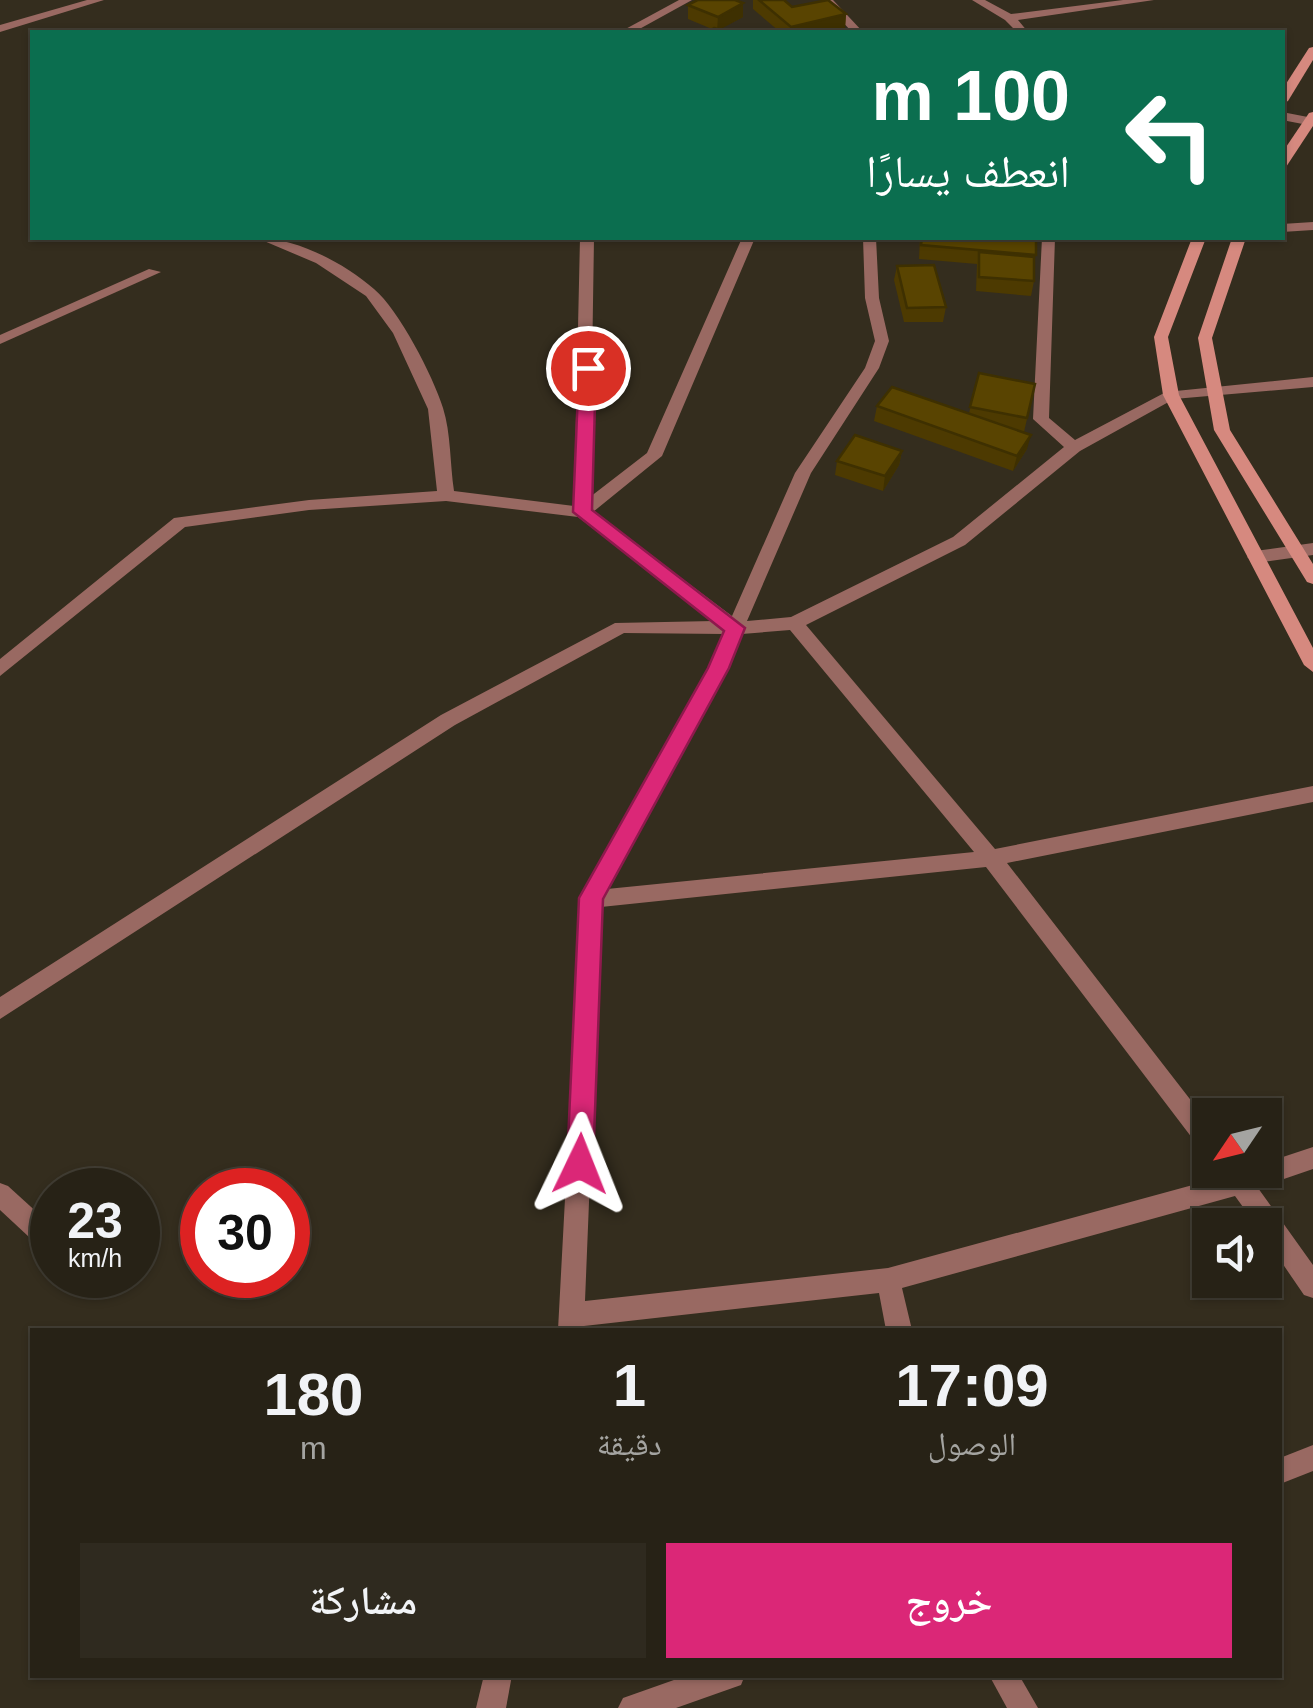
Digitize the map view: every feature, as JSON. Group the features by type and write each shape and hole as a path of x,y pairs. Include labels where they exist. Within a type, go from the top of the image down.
{"main road":[{"path":"1285,96 1313,50"},
{"path":"1285,160 1312,120"},
{"path":"1199,240 1162,337 1171,395 1313,665"},
{"path":"1237,240 1205,338 1222,430 1306,550 1313,578"}],"street":[{"path":"0,30 99,0"},
{"path":"630,30 686,0"},
{"path":"828,0 856,30"},
{"path":"976,0 1009,18 1021,30"},
{"path":"1009,18 1149,0"},
{"path":"1285,116 1312,120"},
{"path":"1285,228 1313,226"},
{"path":"268,240 320,260 370,294 400,332 436,409 446,496"},
{"path":"582,512 587,240"},
{"path":"582,512 654,456 748,240"},
{"path":"870,240 872,298 882,341 872,368 803,472 718,668 591,898 573,1322 888,1280 1196,1188"},
{"path":"1048,240 1041,420 1074,447"},
{"path":"0,340 154,272"},
{"path":"0,1009 448,720 622,627 735,628 794,622 960,541 1074,447 1171,395 1313,382"},
{"path":"0,668 180,522 310,505 446,496 582,512 735,628"},
{"path":"1255,557 1306,550"},
{"path":"794,622 991,858 1192,1119"},
{"path":"591,898 991,858 1313,794"},
{"path":"1282,1165 1313,1158"},
{"path":"1244,1188 1313,1286"},
{"path":"0,1194 30,1222"},
{"path":"888,1280 899,1328"},
{"path":"1282,1470 1313,1458"},
{"path":"491,1708 497,1678"},
{"path":"634,1708 722,1678"},
{"path":"1005,1678 1023,1708"}],"building":[{"path":"698,0 743,3 718,17 688,5"},
{"path":"759,0 784,0 792,7 828,0 846,14 791,27"},
{"path":"922,240 1036,240 1036,255 921,245"},
{"path":"979,252 1034,257 1034,281 979,277"},
{"path":"934,265 946,307 907,308 897,266"},
{"path":"979,373 1035,384 1027,418 970,407"},
{"path":"892,387 1031,435 1017,456 877,406"},
{"path":"855,435 902,451 885,476 837,461"}],"route":[{"path":"580,1164 591,898 718,668 735,628 582,512 588,368"}]}
